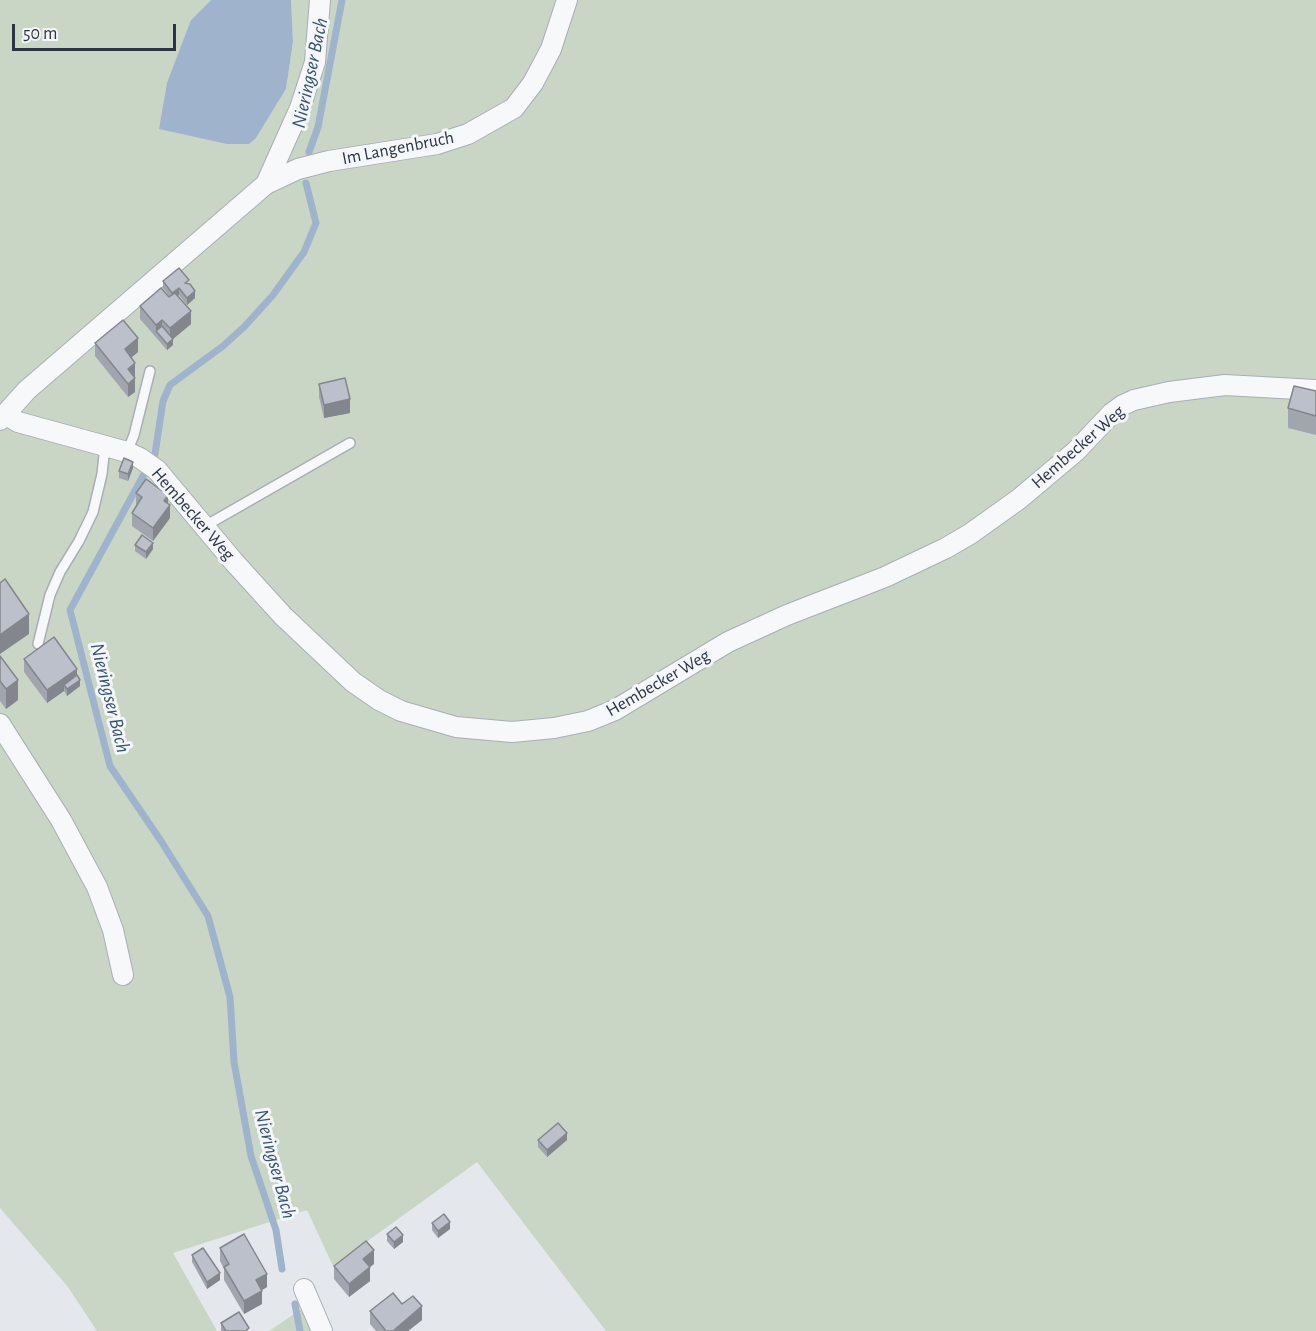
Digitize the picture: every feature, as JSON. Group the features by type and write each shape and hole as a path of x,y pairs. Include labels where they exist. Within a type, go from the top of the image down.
{"street":[{"name":"Im Langenbruch","path":"266,184 300,108 315,62 320,0"},
{"name":"Im Langenbruch","path":"2,417 27,390 266,184 298,169 329,161 437,144 468,134 514,108 534,83 551,49 567,0"},
{"name":"Hembecker Weg","path":"2,417 134,455 157,470 291,624 353,682 379,700 401,711 456,727 512,732 554,728 588,721 615,710 728,642 786,615 894,573 970,534 1047,477 1122,405 1150,395 1214,385 1316,390"},
{"path":"0,724 61,820 98,887 113,930 123,975"},
{"path":"304,1288 322,1331"}],"lane":[{"path":"134,455 134,435 150,371"},
{"path":"205,526 350,443"},
{"path":"38,644 50,595 93,512 102,474 105,446"}],"green space":[{"path":"0,0 211,0 191,20 227,144 248,144 256,138 286,89 293,42 291,0 1316,0 1316,1331 606,1331 477,1162 333,1266 307,1210 173,1253 217,1331 97,1331 68,1287 0,1208"},
{"path":"303,1308 314,1331 269,1331"}],"water":[{"path":"211,0 291,0 293,42 286,89 256,138 249,144 227,144 159,129 167,83 191,20"}],"building":[{"path":"179,268 189,280 185,283 190,284 195,291 187,298 179,288 172,293 163,281"},
{"path":"161,288 169,297 175,293 191,311 170,328 162,320 156,325 140,306"},
{"path":"123,320 138,338 125,349 135,363 128,369 135,378 128,384 95,343"},
{"path":"162,326 173,339 167,344 156,331"},
{"path":"345,378 350,399 324,405 319,384"},
{"path":"1294,386 1316,391 1316,416 1288,408"},
{"path":"124,458 133,462 128,474 119,471"},
{"path":"146,479 168,495 164,501 170,505 153,528 132,513 142,497 136,493"},
{"path":"142,535 153,543 146,552 135,545"},
{"path":"5,579 29,614 0,635 0,583"},
{"path":"54,637 77,669 47,690 24,659"},
{"path":"0,656 18,680 6,689 0,681"},
{"path":"77,675 80,680 67,689 64,685"},
{"path":"558,1123 567,1133 547,1150 538,1140"},
{"path":"444,1214 450,1222 438,1231 432,1223"},
{"path":"396,1227 403,1235 394,1242 387,1234"},
{"path":"244,1234 267,1274 256,1280 262,1291 244,1301 224,1267 229,1264 220,1248"},
{"path":"366,1241 374,1250 363,1259 370,1267 349,1284 334,1266"},
{"path":"203,1248 220,1273 207,1282 192,1255"},
{"path":"393,1293 402,1304 413,1296 422,1306 393,1331 386,1331 370,1311"},
{"path":"239,1312 249,1328 245,1331 226,1331 221,1323"}],"waterway":[{"name":"Nieringser Bach","path":"309,152 318,127 342,0"},
{"name":"Nieringser Bach","path":"282,1269 276,1230 251,1156 234,1062 230,997 208,916 110,766 70,610 155,454 163,401 170,385 223,346 245,326 273,295 304,252 316,223 306,183"},
{"name":"Nieringser Bach","path":"295,1304 300,1331"}]}
